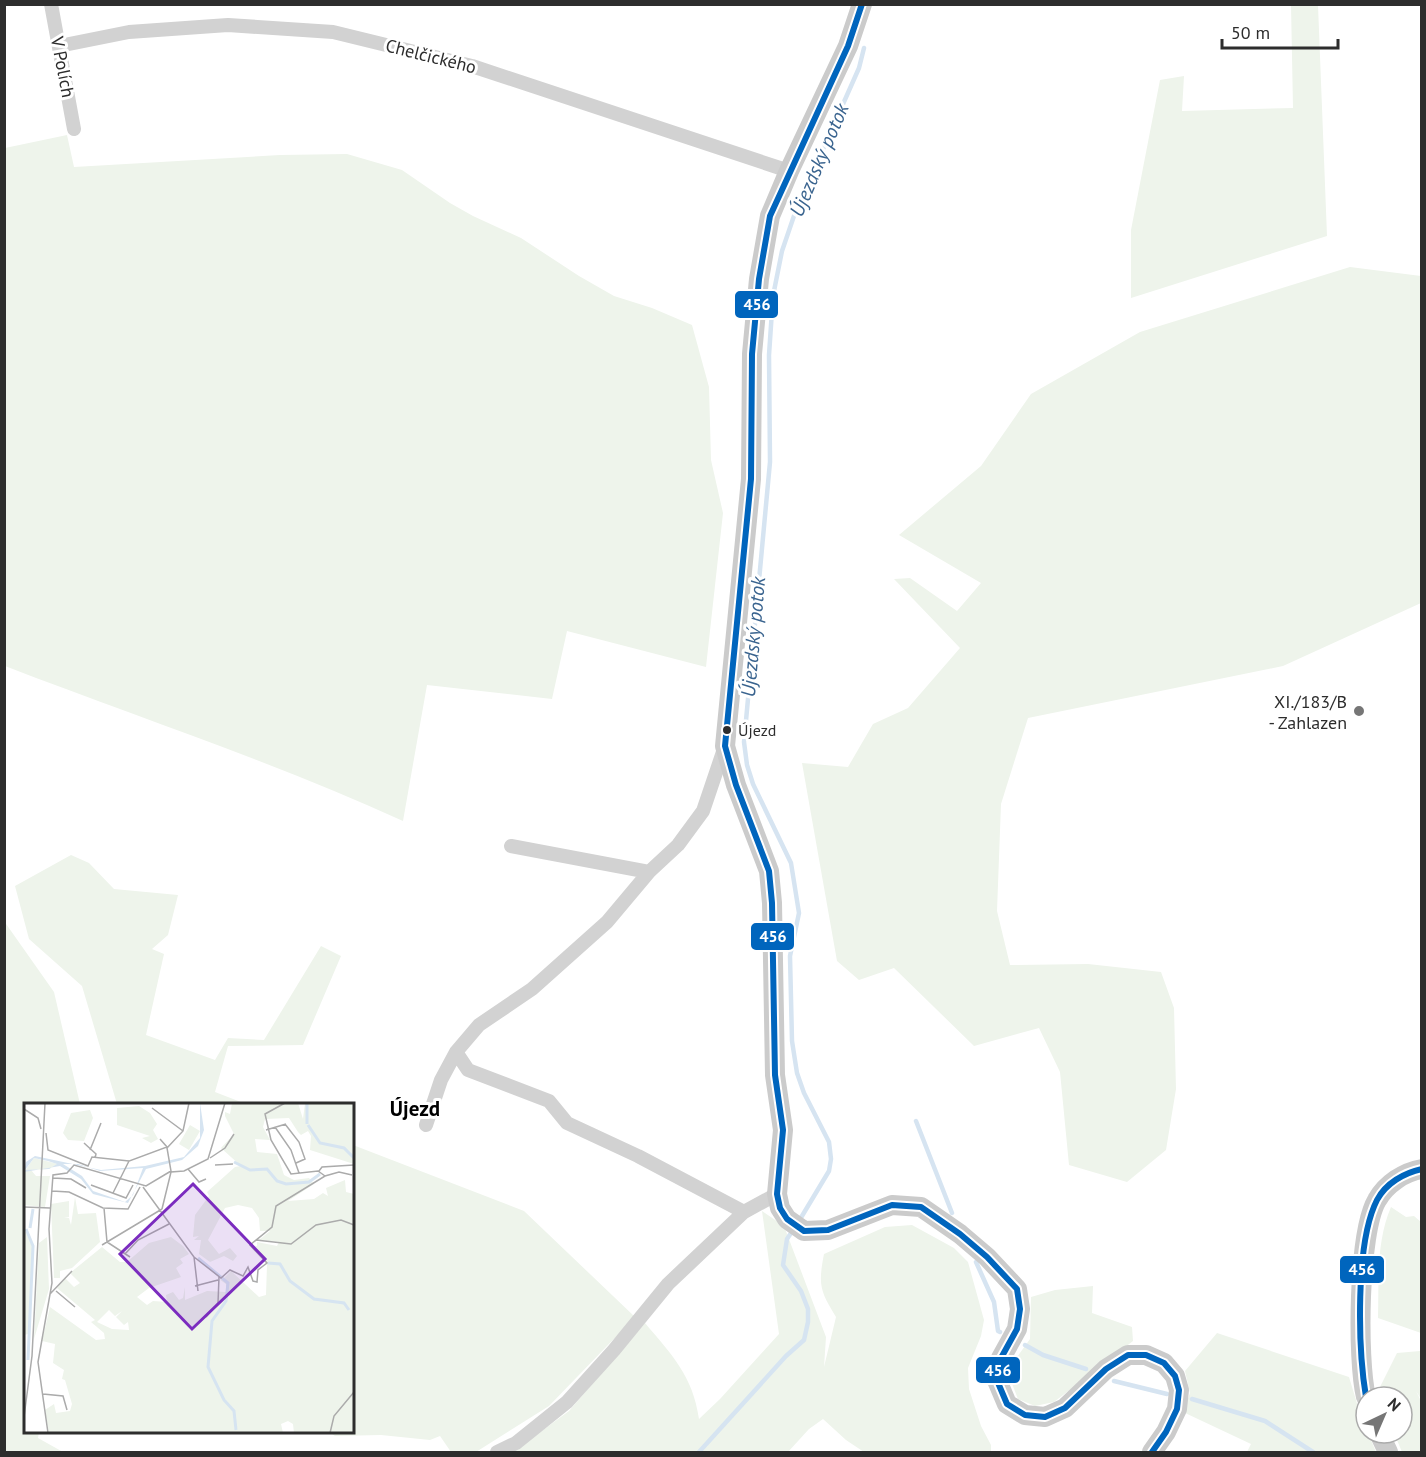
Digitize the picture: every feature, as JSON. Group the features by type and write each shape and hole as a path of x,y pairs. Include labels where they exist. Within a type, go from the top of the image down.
{"street":[{"name":"V Polích","path":"51,4 74,129"},
{"path":"426,1125 441,1080 456,1052 479,1025 532,989 607,922 649,872 678,845 703,811 725,746 751,479 752,354 759,279 771,216 789,171 848,46 862,4"},
{"name":"Chelčického","path":"59,46 129,32 228,25 333,32 472,66 789,171"},
{"path":"725,746 742,804 769,871 772,903 775,1075 783,1130 777,1194 780,1208 787,1219 804,1231 828,1230 892,1205 921,1207 978,1249 1017,1289 1020,1309 1017,1329 1001,1358 996,1378 1006,1404 1024,1415 1045,1417 1065,1408 1106,1369 1128,1355 1146,1355 1164,1363 1175,1376 1179,1390 1177,1409 1166,1432 1152,1452"},
{"path":"511,846 649,872"},
{"path":"456,1052 468,1070 549,1101 567,1123 638,1156 744,1212"},
{"path":"1364,1385 1362,1366 1362,1304 1365,1242 1369,1218 1377,1200 1386,1188 1410,1171 1422,1168"},
{"path":"497,1452 516,1443 567,1402 614,1350 668,1284 744,1212 777,1194"}],"shaded area":[{"path":"1291,5 1318,5 1327,236 1131,298 1131,230 1160,80 1184,76 1182,111 1293,108"},
{"path":"67,135 74,167 280,155 347,154 402,170 450,203 521,238 614,296 652,308 692,325 709,387 711,460 723,513 706,667 567,631 552,699 427,685 403,821 255,759 5,666 5,148"},
{"path":"1350,267 1421,276 1421,603 1283,666 1028,718 1001,804 997,911 1010,965 1088,964 1161,972 1174,1008 1176,1089 1166,1150 1127,1182 1069,1165 1060,1072 1039,1028 974,1046 894,968 859,980 837,961 802,763 848,767 873,724 908,708 960,648 894,579 910,578 957,611 981,583 899,535 981,466 1031,394 1140,332"},
{"path":"71,855 89,863 114,889 178,895 168,935 152,949 164,954 146,1035 215,1060 228,1038 264,1040 321,946 341,956 303,1045 228,1046 215,1092 243,1103 117,1103 82,986 29,939 15,886"},
{"path":"4,921 54,992 80,1103 24,1103 24,1433 39,1433 38,1438 63,1452 5,1452"},
{"path":"354,1145 524,1211 635,1317 549,1406 476,1452 451,1452 440,1436 430,1440 381,1435 335,1436 330,1433 354,1433"},
{"path":"1391,1207 1406,1217 1414,1216 1421,1222 1421,1333 1378,1318 1381,1248"},
{"path":"762,1211 784,1226 826,1337 824,1367 836,1317 822,1287 821,1273 824,1254 885,1227 912,1225 954,1248 968,1262 984,1320 981,1336 968,1368 969,1389 981,1426 991,1445 991,1452 864,1452 846,1440 823,1419 809,1429 788,1452 500,1452 528,1441 569,1411 645,1323 680,1367 692,1390 699,1419 779,1334"},
{"path":"1093,1286 1092,1313 1132,1327 1133,1341 1054,1402 1035,1406 1018,1399 1007,1371 1030,1339 1031,1297 1055,1290"},
{"path":"1217,1333 1349,1377 1354,1393 1354,1445 1373,1445 1376,1452 1247,1452 1251,1444 1183,1412 1190,1393 1185,1371"},
{"path":"1421,1348 1421,1399 1416,1391 1421,1401 1421,1452 1402,1452 1399,1445 1414,1445 1414,1385 1381,1385 1397,1353 1420,1351"}],"waterway":[{"name":"Újezdský potok","path":"799,1221 829,1171 831,1159 829,1142 804,1093 797,1073 792,1041 790,956 799,913 791,863 753,784 747,765 744,742 770,462 769,355 773,296 782,251 796,210 859,68 864,48"},
{"path":"916,1121 952,1213"},
{"name":"Újezdský potok","path":"699,1452 786,1356 804,1340 808,1309 801,1291 783,1265 787,1239 793,1230"},
{"path":"976,1262 994,1302 1000,1332"},
{"path":"1025,1345 1043,1355 1086,1369"},
{"path":"1114,1381 1167,1394"},
{"path":"1192,1399 1265,1421 1313,1452"}],"transit line":[{"name":"456","path":"862,4 848,46 770,216 759,279 752,354 751,479 725,746 736,785 769,871 772,903 775,1075 783,1130 777,1194 780,1208 787,1219 804,1231 828,1230 892,1205 921,1207 960,1234 987,1257 1017,1289 1020,1309 1017,1329 1001,1358 996,1378 1007,1404 1025,1415 1045,1417 1065,1408 1106,1369 1128,1355 1146,1355 1164,1363 1175,1376 1179,1390 1177,1409 1166,1432 1152,1452"},
{"name":"456","path":"1364,1385 1360,1297 1365,1242 1370,1219 1377,1200 1390,1184 1402,1176 1422,1169"}],"place":[{"name":"XI./183/B - Zahlazen","path":"1359,711"},
{"name":"Újezd","path":"727,730"}],"district":[{"name":"Újezd","path":"415,1108"}]}
